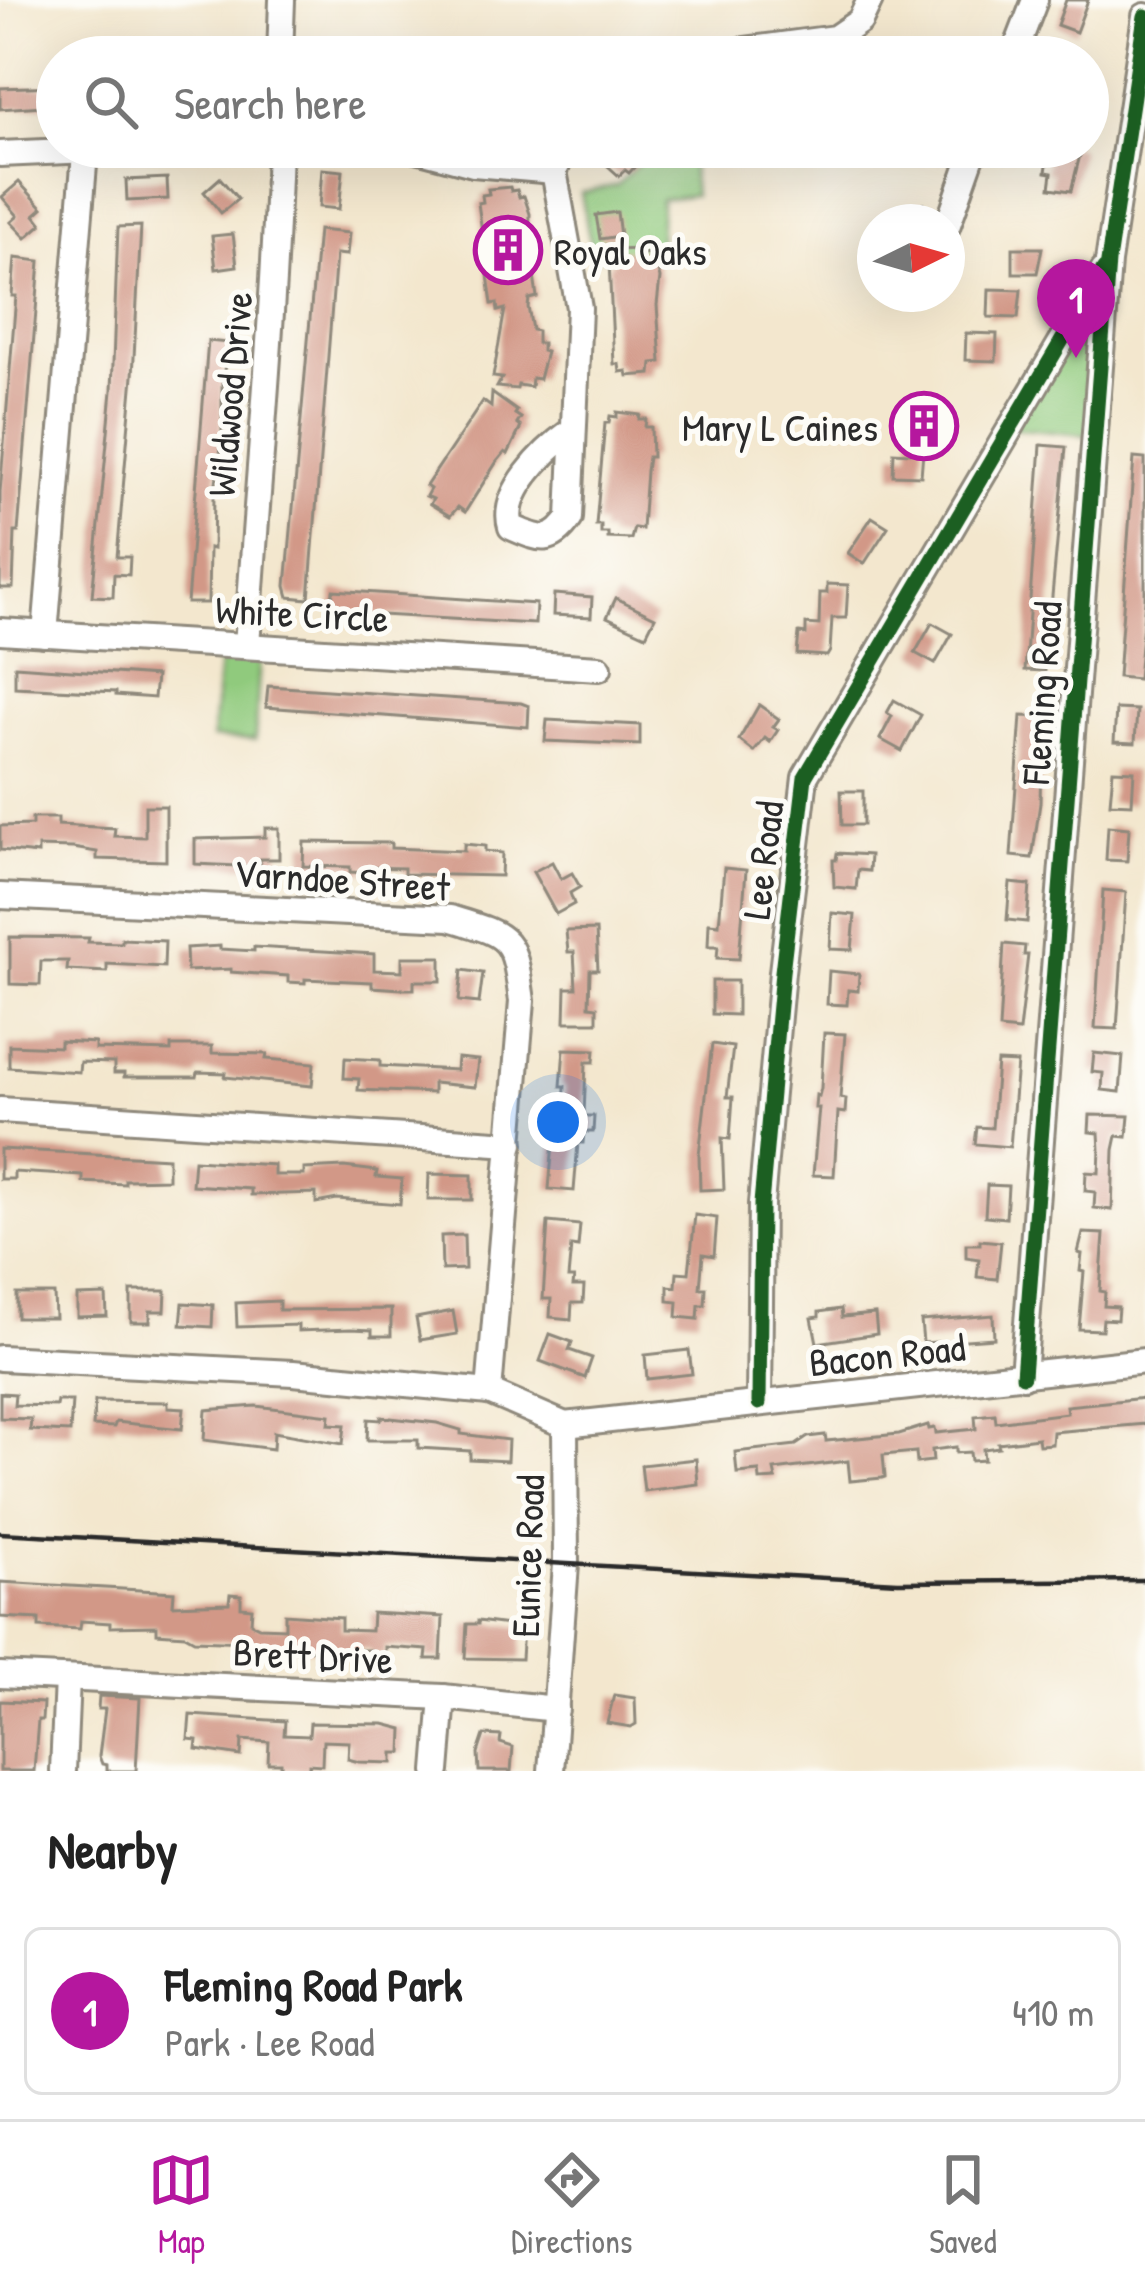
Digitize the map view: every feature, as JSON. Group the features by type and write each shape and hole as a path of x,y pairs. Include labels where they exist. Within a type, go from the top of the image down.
{"street":[{"path":"281,36 282,0"},
{"path":"839,36 860,21 870,0"},
{"path":"1021,36 1035,0"},
{"name":"Fleming Road","path":"1023,1376 1108,262 1145,16"},
{"path":"0,154 36,154"},
{"path":"45,634 84,168"},
{"name":"Wildwood Drive","path":"248,646 263,389 275,290 278,168"},
{"path":"519,168 554,171"},
{"path":"556,168 579,308 570,432"},
{"path":"955,204 968,168"},
{"name":"Lee Road","path":"759,1403 761,1204 805,777 1108,262"},
{"name":"White Circle","path":"0,632 598,668"},
{"name":"Varndoe Street","path":"0,896 450,918 498,932 515,951 522,1001 490,1392"},
{"path":"0,1110 511,1144"},
{"path":"0,1358 293,1373 490,1392"},
{"name":"Bacon Road","path":"565,1425 1145,1361"},
{"name":"Eunice Road","path":"490,1392 565,1425 566,1564 551,1771"},
{"name":"Brett Drive","path":"0,1675 443,1697 556,1709"},
{"path":"63,1771 67,1679"},
{"path":"437,1771 443,1697"}],"green space":[{"path":"635,168 691,168 694,195 661,199 659,247 593,259 581,193 617,185"},
{"path":"1096,285 1094,436 1010,428"},
{"path":"220,652 260,655 255,740 212,738"}],"building":[{"path":"1066,0 1088,0 1076,32 1057,25"},
{"path":"36,87 36,106 0,109 0,88"},
{"path":"610,168 634,168 629,173 625,170 619,176"},
{"path":"1047,168 1077,168 1071,191 1050,188 1052,173"},
{"path":"322,169 343,171 339,209 319,207"},
{"path":"167,178 168,199 127,201 126,180"},
{"path":"220,178 238,199 221,213 204,192"},
{"path":"19,182 43,208 35,215 42,224 26,238 11,222 18,216 2,197"},
{"name":"Royal Oaks","path":"510,187 524,196 530,214 537,297 529,299 528,307 537,343 546,352 539,379 532,378 531,387 518,385 517,389 497,387 502,378 493,377 505,309 498,311 497,303 492,304 478,203 483,202 482,195 489,194 488,189"},
{"name":"Royal Oaks","path":"617,212 620,236 600,239 596,215"},
{"path":"141,226 117,557 130,557 129,575 114,574 113,597 92,596 112,391 118,227"},
{"path":"318,230 349,233 347,255 336,254 309,599 289,597 286,586"},
{"path":"233,234 237,266 216,269 212,236"},
{"path":"1013,248 1042,248 1037,273 1013,273"},
{"name":"Royal Oaks","path":"643,249 650,261 655,260 660,278 661,362 652,363 651,374 628,376 614,364 609,263 614,262 613,250"},
{"path":"15,258 40,261 13,588 0,588 0,492"},
{"path":"989,289 1021,290 1018,318 988,317"},
{"path":"966,333 997,334 996,361 965,360"},
{"path":"208,341 228,343 222,439 213,549 209,548 208,603 187,603"},
{"path":"492,393 517,411 521,427 508,454 496,463 465,512 458,507 450,516 430,504 433,499 426,496 430,489 426,486 483,401 491,407"},
{"path":"617,412 640,415 639,419 646,419 645,427 651,427 652,457 648,457 646,471 642,529 634,528 631,539 608,538 608,533 601,533 601,525 596,525 605,423 610,416 617,417"},
{"path":"911,414 940,415 940,440 924,439 921,476 893,475 894,452 910,453"},
{"path":"1041,445 1066,447 1045,671 1025,670"},
{"path":"1134,458 1145,459 1145,600 1138,679 1118,677"},
{"path":"872,517 888,527 864,564 848,553"},
{"path":"827,584 848,585 846,618 832,618 827,656 797,654 799,633 806,634 806,624 819,625 820,593 827,593"},
{"path":"333,590 536,604 535,624 347,613 331,610"},
{"path":"554,594 592,597 591,617 553,615"},
{"path":"616,598 655,617 646,635 607,617"},
{"path":"932,623 952,634 935,664 915,653"},
{"path":"15,666 156,676 154,698 15,687"},
{"path":"268,686 521,703 529,706 528,727 266,707"},
{"path":"894,700 921,715 902,751 880,739"},
{"path":"759,705 779,719 773,727 778,730 754,752 739,740"},
{"path":"1116,709 1137,710 1135,743 1114,742"},
{"path":"1021,716 1042,717 1040,803 1032,858 1011,856"},
{"path":"547,720 640,725 640,745 545,741"},
{"path":"1113,770 1134,771 1132,804 1110,803"},
{"path":"841,791 863,791 863,825 842,825"},
{"path":"145,806 166,806 166,861 97,859 97,852 73,848 38,847 38,854 0,850 0,826 32,825 32,818 58,818 58,825 115,828 114,836 145,837"},
{"path":"1108,826 1129,828 1127,861 1106,860"},
{"path":"265,828 279,828 279,859 260,859 260,867 195,864 195,839 265,837"},
{"path":"304,842 391,843 391,848 464,851 464,844 485,846 485,851 502,853 501,876 404,874 404,868 366,867 366,873 350,872 350,867 303,866"},
{"path":"837,853 870,855 869,871 858,870 856,889 834,887"},
{"path":"552,862 561,879 572,873 580,887 570,893 574,904 556,914 533,872"},
{"path":"724,868 746,870 739,959 717,958 718,946 708,946 709,923 719,924"},
{"path":"1010,883 1030,885 1027,922 1007,920"},
{"path":"1103,890 1126,892 1117,1029 1095,1028"},
{"path":"832,913 855,915 852,950 830,949"},
{"path":"596,930 598,970 590,970 589,1006 597,1007 597,1022 565,1022 566,988 576,988 574,952 568,952 566,931"},
{"path":"10,937 165,941 164,967 107,964 107,972 67,970 68,961 41,961 40,985 10,984"},
{"path":"1004,944 1025,946 1024,955 1028,955 1019,1031 999,1029"},
{"path":"186,948 374,954 374,970 402,971 402,957 441,957 441,981 414,981 414,989 402,989 372,987 372,982 288,982 288,976 231,969 187,971"},
{"path":"462,970 483,973 479,1003 459,1001"},
{"path":"829,971 859,974 858,991 848,990 847,1005 827,1004"},
{"path":"712,981 737,981 737,1015 712,1014"},
{"path":"824,1033 845,1034 840,1098 846,1099 845,1113 838,1112 834,1176 813,1175"},
{"path":"60,1041 95,1043 95,1049 171,1051 171,1046 212,1046 212,1053 267,1054 266,1059 314,1063 312,1086 225,1077 226,1073 124,1077 124,1073 114,1073 114,1063 80,1062 79,1072 9,1067 9,1045 60,1047"},
{"path":"712,1044 733,1047 727,1097 733,1097 730,1139 722,1138 724,1189 700,1190 699,1155"},
{"path":"564,1049 595,1050 594,1062 586,1062 584,1116 594,1116 593,1132 584,1132 583,1143 578,1143 574,1191 549,1189 555,1120 564,1120"},
{"path":"1094,1053 1123,1056 1120,1092 1102,1090 1103,1073 1092,1072"},
{"path":"345,1058 380,1060 380,1066 456,1070 457,1058 478,1060 475,1087 433,1083 433,1093 358,1090 359,1079 344,1078"},
{"path":"997,1062 1017,1063 1010,1147 975,1144 977,1127 992,1128"},
{"path":"1090,1115 1129,1116 1127,1137 1117,1136 1114,1150 1112,1210 1094,1208 1095,1192 1085,1191 1086,1172 1099,1173 1099,1133 1089,1132"},
{"path":"0,1149 168,1158 168,1179 125,1180 125,1184 14,1172 14,1179 0,1179"},
{"path":"194,1160 274,1165 274,1175 344,1167 377,1171 376,1177 402,1179 400,1204 337,1199 316,1203 316,1193 251,1195 251,1189 192,1185"},
{"path":"429,1174 472,1175 472,1200 428,1200"},
{"path":"987,1185 1008,1186 1006,1218 985,1216"},
{"path":"695,1215 717,1218 714,1256 703,1254 700,1288 706,1288 705,1305 699,1305 698,1319 677,1317 678,1302 668,1301 668,1286 676,1287 677,1272 689,1273"},
{"path":"548,1222 580,1225 578,1247 571,1246 568,1278 574,1278 573,1286 584,1286 583,1303 572,1303 571,1319 550,1317 551,1299 543,1299"},
{"path":"1083,1233 1104,1234 1100,1291 1105,1292 1104,1306 1118,1307 1117,1320 1103,1319 1102,1330 1079,1329 1084,1272 1078,1253"},
{"path":"464,1235 465,1269 442,1270 441,1236"},
{"path":"980,1240 1001,1242 997,1279 977,1277 979,1259 966,1257 966,1244 980,1244"},
{"path":"131,1291 166,1291 165,1311 150,1311 150,1322 131,1322"},
{"path":"17,1294 54,1294 55,1318 17,1318"},
{"path":"106,1295 107,1316 77,1317 77,1296"},
{"path":"279,1301 279,1310 391,1309 391,1336 372,1336 372,1330 298,1331 298,1325 237,1327 236,1303"},
{"path":"183,1303 213,1305 212,1327 181,1325"},
{"path":"841,1309 842,1317 875,1314 877,1334 817,1343 812,1318 819,1317 819,1312"},
{"path":"453,1311 457,1334 420,1340 416,1318"},
{"path":"993,1315 994,1338 923,1343 921,1321"},
{"path":"550,1334 572,1342 569,1350 592,1358 585,1378 540,1361"},
{"path":"689,1350 692,1374 647,1379 645,1355"},
{"path":"0,1393 15,1394 14,1405 56,1406 57,1401 72,1401 70,1432 30,1430 31,1419 0,1418"},
{"path":"1145,1398 1145,1424 1053,1432 1052,1444 1039,1445 1038,1438 998,1443 999,1447 983,1449 984,1460 971,1461 970,1452 956,1453 956,1447 932,1450 933,1461 917,1463 916,1452 883,1455 882,1478 850,1481 848,1461 774,1470 776,1479 760,1480 759,1471 737,1473 735,1452 796,1445 808,1437 825,1435 826,1441 899,1434 928,1425 936,1433 976,1429 975,1416 995,1414 996,1422 1067,1413 1066,1406"},
{"path":"95,1401 168,1402 168,1407 184,1408 182,1429 116,1422 114,1427 93,1426"},
{"path":"256,1406 330,1415 329,1424 345,1425 343,1444 274,1432 273,1449 204,1440 206,1410"},
{"path":"368,1419 437,1423 461,1430 461,1434 508,1440 507,1461 470,1459 470,1451 418,1448 418,1440 367,1440"},
{"path":"696,1459 698,1484 644,1491 641,1465"},
{"path":"0,1582 174,1592 173,1605 229,1603 230,1594 241,1595 241,1607 252,1608 251,1623 259,1627 285,1628 285,1614 341,1618 341,1630 371,1631 372,1613 443,1617 441,1659 426,1659 427,1650 385,1647 385,1656 370,1655 370,1650 194,1640 157,1633 157,1626 110,1627 110,1623 81,1621 80,1629 39,1627 39,1619 0,1617"},
{"path":"467,1624 523,1627 521,1659 465,1658"},
{"path":"614,1695 635,1698 636,1724 607,1723"},
{"path":"99,1696 140,1698 136,1771 107,1771 102,1764 105,1709 98,1709"},
{"path":"0,1701 43,1703 34,1771 0,1771"},
{"path":"190,1715 285,1721 284,1735 309,1736 310,1723 384,1724 403,1729 402,1753 393,1753 393,1763 359,1762 348,1759 349,1742 323,1741 322,1765 309,1764 309,1770 281,1769 281,1763 268,1763 269,1742 242,1740 241,1756 196,1749 197,1740 188,1739"},
{"path":"484,1735 501,1736 500,1743 513,1747 511,1771 479,1771"}],"railway":[{"path":"0,1533 898,1582 1145,1580"}],"cycle path":[{"path":"1023,1376 1108,262 1145,16"},
{"path":"759,1403 761,1204 805,777 1104,269"}],"place":[{"name":"Royal Oaks","path":"508,250"},
{"name":"Fleming Road Park","path":"1076,358"},
{"name":"Mary L Caines","path":"924,426"}]}
